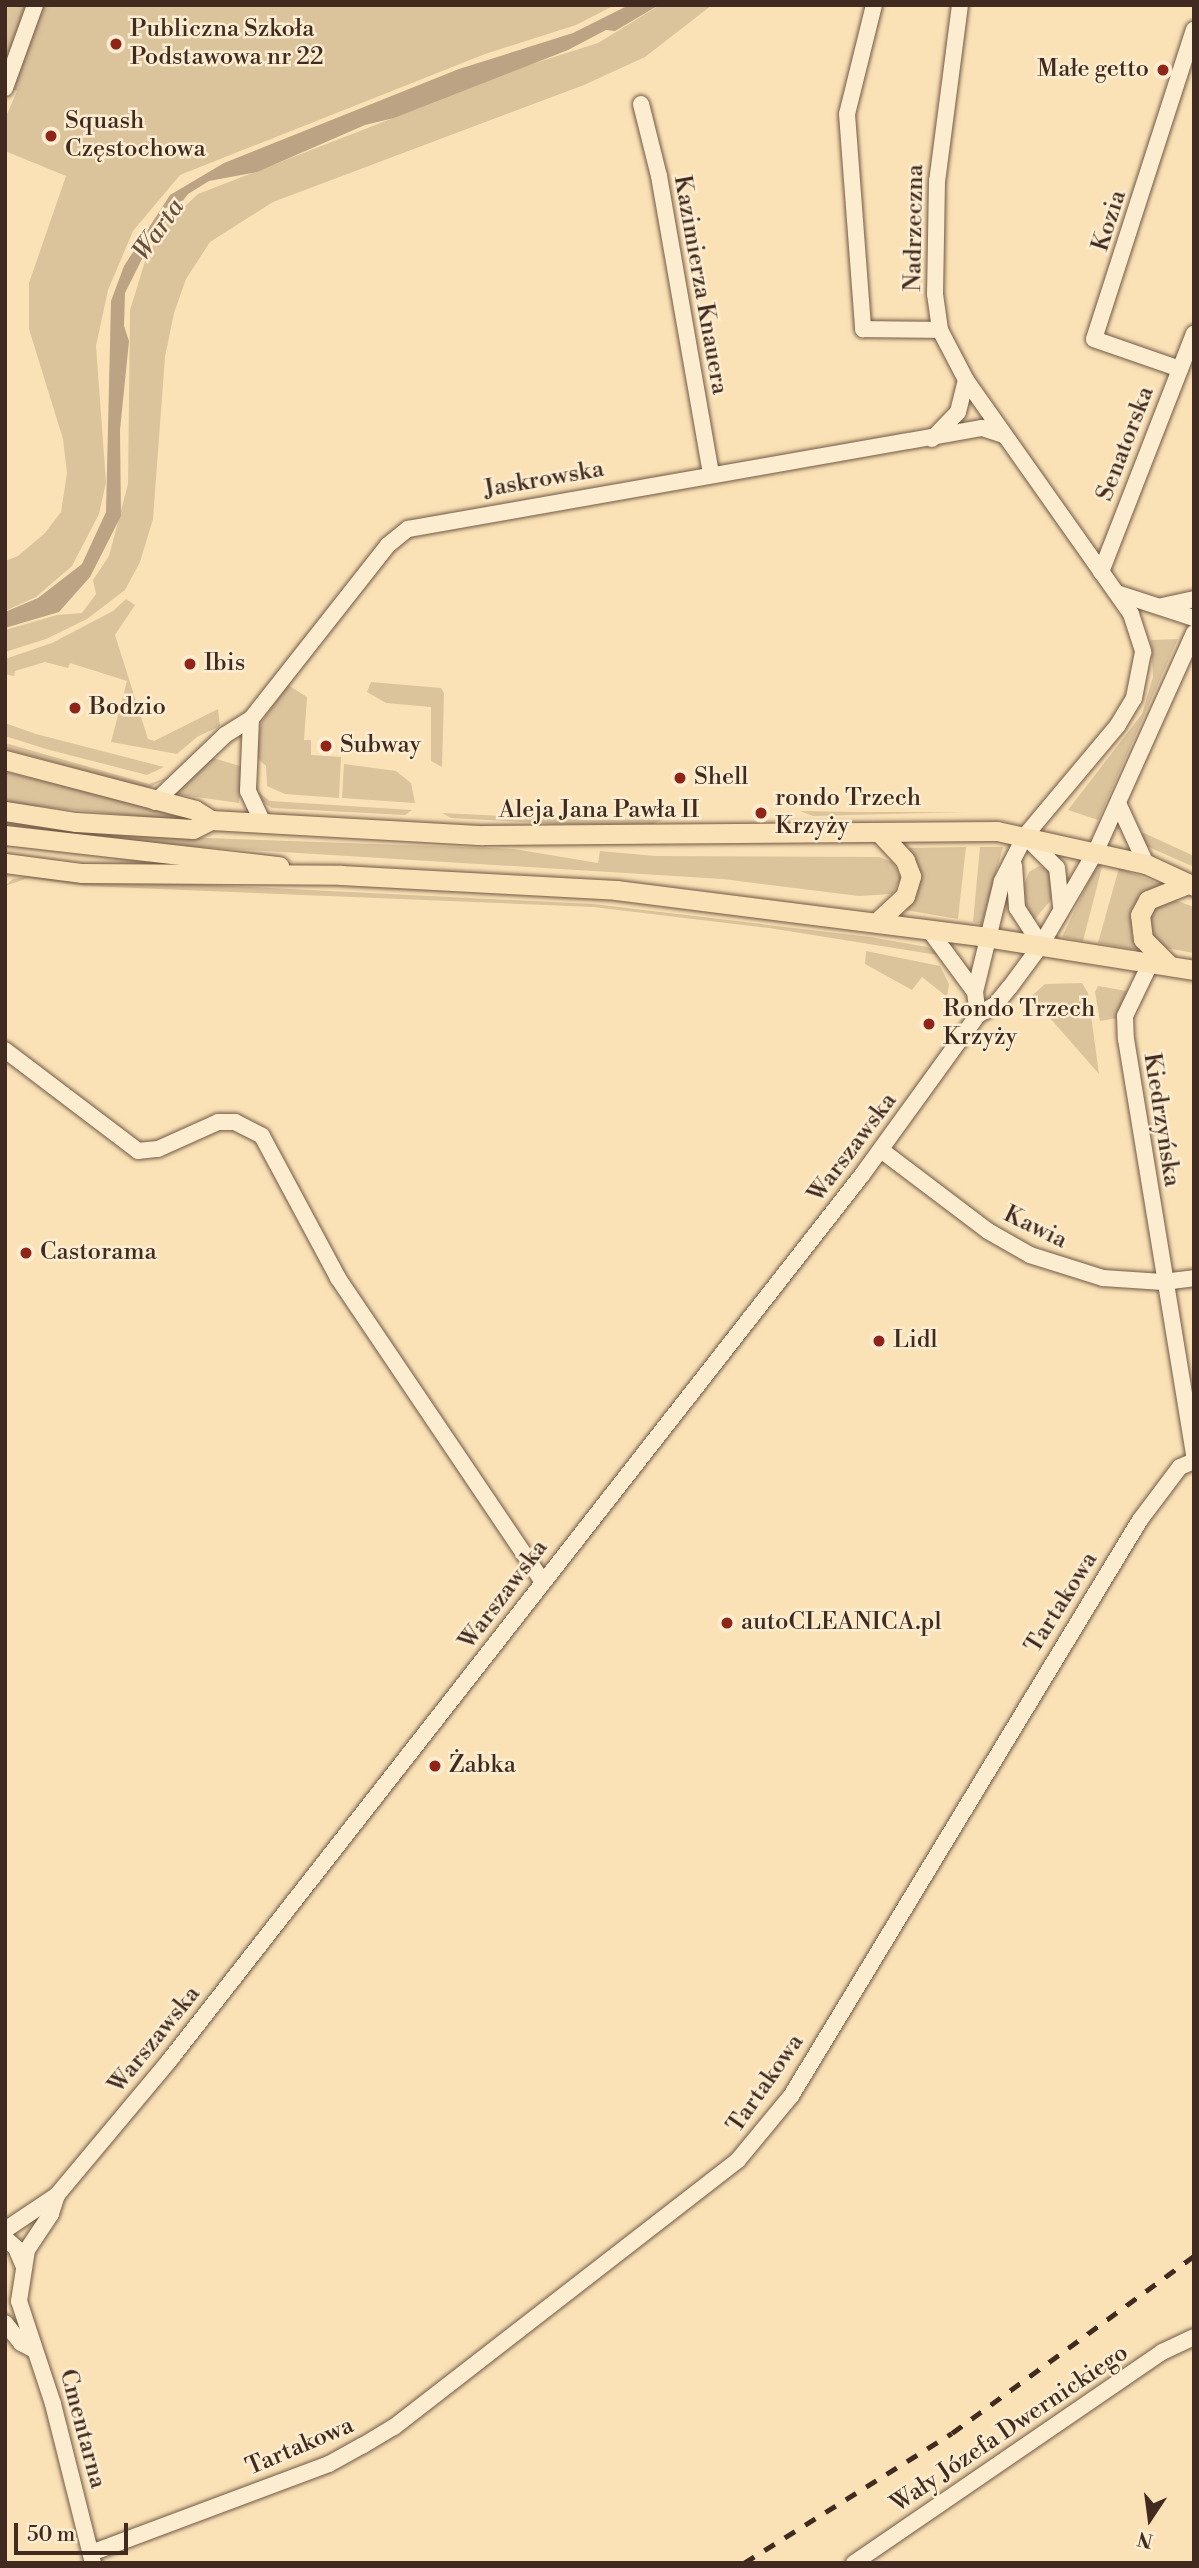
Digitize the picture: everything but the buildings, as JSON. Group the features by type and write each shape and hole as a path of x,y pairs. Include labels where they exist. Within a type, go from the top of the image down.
{"main road":[{"name":"Aleja Jana Pawła II","path":"5,760 155,802 195,810 211,820 483,835 997,831 1146,864 1191,885"},
{"path":"5,810 76,822 193,830 211,820"},
{"path":"877,922 905,895 911,876 905,860 880,833"},
{"path":"5,835 341,875 616,890 986,937 1194,970"},
{"path":"5,863 38,868 199,877 341,875"},
{"path":"1160,964 1143,939 1140,915 1148,900 1191,885"}],"street":[{"path":"5,88 35,5"},
{"path":"874,5 847,114 863,329 940,330"},
{"name":"Nadrzeczna","path":"960,5 937,181 935,294 940,330 966,380 1117,593 1140,635 1143,667 1134,698 1118,725 1025,836"},
{"name":"Kozia","path":"1180,369 1094,339 1194,30"},
{"name":"Kazimierza Knauera","path":"641,104 659,176 711,474"},
{"name":"Senatorska","path":"1101,572 1194,334"},
{"path":"932,439 958,412 966,380"},
{"name":"Jaskrowska","path":"155,802 225,735 251,719 388,545 408,529 711,474 932,439 982,428 1004,435"},
{"path":"1117,593 1194,618"},
{"path":"1160,607 1194,599"},
{"name":"Warszawska","path":"5,2230 57,2195 169,2061 542,1580 881,1150 978,1015 996,1004 1041,945 1096,851 1194,633"},
{"path":"251,719 248,791 263,823"},
{"path":"1118,803 1146,864"},
{"path":"978,1015 975,992 994,901 1025,836 1057,868 1062,891 1060,912"},
{"path":"1015,856 1017,908 1041,945"},
{"path":"5,877 38,868"},
{"path":"930,931 975,992"},
{"name":"Kiedrzyńska","path":"1160,964 1125,1016 1163,1282 1194,1455"},
{"path":"5,1050 138,1151 158,1149 218,1122 235,1122 262,1136 338,1279 542,1580"},
{"name":"Kawia","path":"881,1150 988,1231 1030,1255 1103,1278 1163,1282 1194,1278"},
{"name":"Tartakowa","path":"92,2558 329,2464 394,2427 738,2160 791,2096 1140,1520 1180,1467 1194,1461"},
{"name":"Warszawska","path":"24,2267 27,2250 51,2214 57,2195"},
{"path":"5,2238 16,2248 24,2267"},
{"name":"Cmentarna","path":"24,2267 20,2311 50,2393 92,2558"},
{"path":"5,2306 21,2287"},
{"name":"Cmentarna","path":"5,2323 21,2343 34,2350"},
{"name":"Wały Józefa Dwernickiego","path":"854,2563 1162,2352 1194,2337"}],"shaded area":[{"path":"5,5 615,5 576,25 485,54 180,175 133,231 108,290 96,346 106,482 99,514 72,566 36,597 5,611 5,561 18,556 45,533 61,512 67,473 63,439 29,329 29,283 66,176 5,151 5,119 17,91 5,86"},
{"path":"660,5 712,5 645,57 584,85 273,202 210,242 186,279 174,313 165,357 153,519 140,562 125,590 87,619 46,639 5,652 5,630 57,615 82,613 96,594 93,580 109,556 128,484 130,310 147,255 167,223 198,194 529,65 598,43"},
{"path":"126,599 135,605 115,635 148,739 154,741 218,709 220,726 197,737 177,754 111,742 127,681 70,663 68,668 45,662 15,671 14,676 5,674 5,659 52,643 113,611"},
{"path":"1178,639 1098,820 1068,810 1142,714 1153,677 1151,640"},
{"path":"371,682 441,688 444,693 442,767 431,761 431,707 386,703 367,692"},
{"path":"288,685 307,697 304,740 311,740 311,755 341,757 339,798 285,794 267,786 266,766 253,754 262,721"},
{"path":"5,723 36,734 164,767 147,775 46,749 5,736"},
{"path":"5,743 149,784 169,777 149,788 5,749"},
{"path":"210,757 243,767 239,803 176,794"},
{"path":"344,764 396,771 411,783 415,803 342,798"},
{"path":"256,771 258,792 270,801 412,810 405,815 272,808 256,797 253,779"},
{"path":"5,772 199,818 198,822 5,803"},
{"path":"800,811 856,812 966,812 813,816"},
{"path":"442,813 588,820 665,819 653,824 558,824 451,818"},
{"path":"5,821 149,836 514,849 598,863 600,851 655,856 879,857 892,862 901,878 892,894 859,896 723,879 150,844 5,826"},
{"path":"1144,833 1194,856 1194,867 1144,845 1137,835"},
{"path":"966,847 958,919 905,910 920,879 909,848"},
{"path":"980,847 1003,847 982,924 973,922"},
{"path":"1098,862 1103,863 1083,941 1062,937"},
{"path":"1039,866 1048,870 1054,887 1051,900 1034,920 1025,907 1024,885 1029,872"},
{"path":"1119,868 1160,884 1132,917 1132,935 1139,950 1098,943"},
{"path":"29,876 593,904 870,937 927,947 944,956 769,928 593,907 87,886 28,878 5,886 13,879"},
{"path":"1172,899 1194,907 1194,953 1166,948 1150,936 1149,911"},
{"path":"866,951 940,966 949,984 947,997 922,977 912,990 865,964"},
{"path":"1082,983 1088,993 1099,1074 1049,1017 1025,1002 1045,984"},
{"path":"1098,986 1127,991 1118,1018 1100,1021 1095,992"}],"water":[{"name":"Warta","path":"629,5 659,5 615,31 606,30 568,50 394,118 365,125 257,172 209,181 188,194 150,243 125,293 124,326 129,341 120,430 121,516 90,577 59,612 5,628 5,612 38,598 82,564 106,512 111,301 124,266 170,195 224,163 459,69 573,33"}],"railway":[{"path":"744,2563 952,2433 1194,2256"}],"place":[{"name":"Publiczna Szkoła Podstawowa nr 22","path":"116,44"},
{"name":"Małe getto","path":"1163,70"},
{"name":"Squash Częstochowa","path":"51,136"},
{"name":"Ibis","path":"190,664"},
{"name":"Bodzio","path":"75,708"},
{"name":"Subway","path":"326,746"},
{"name":"Shell","path":"680,778"},
{"name":"rondo Trzech Krzyży","path":"761,813"},
{"name":"Rondo Trzech Krzyży","path":"929,1024"},
{"name":"Castorama","path":"26,1253"},
{"name":"Lidl","path":"879,1341"},
{"name":"autoCLEANICA.pl","path":"727,1623"},
{"name":"Żabka","path":"435,1766"}]}
